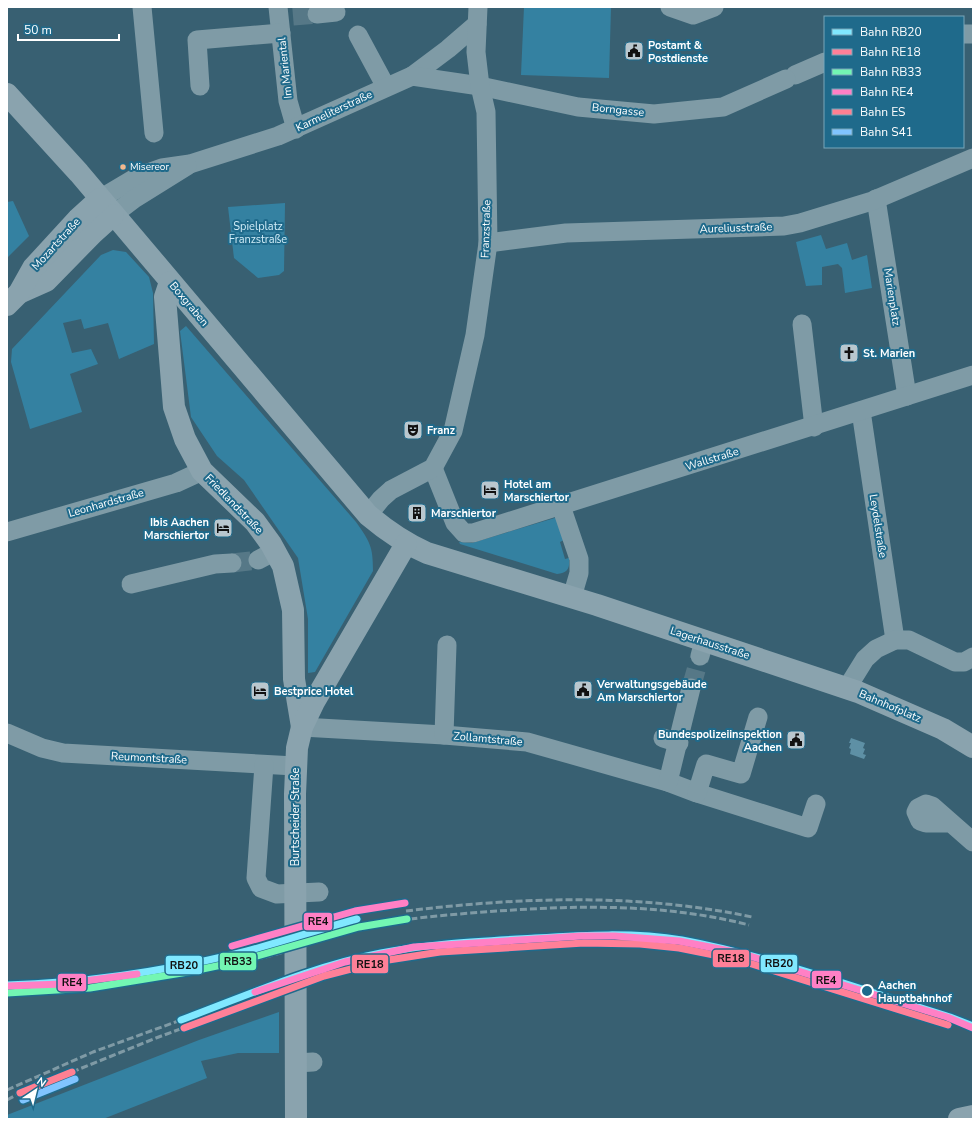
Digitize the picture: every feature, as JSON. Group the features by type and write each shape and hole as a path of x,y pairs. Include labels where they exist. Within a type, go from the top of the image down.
{"main road":[{"name":"Boxgraben","path":"7,94 106,207 368,515"},
{"name":"Mozartstraße","path":"13,299 33,268 78,219 106,207"},
{"name":"Friedlandstraße","path":"170,282 165,297 174,407 185,439 202,471 255,522 266,555 283,566 293,610 294,679 302,727"},
{"name":"Lagerhausstraße","path":"368,515 389,533 406,544 427,553 572,597 702,649 847,688"},
{"name":"Burtscheider Straße","path":"296,1119 304,1063 296,1016 295,766 297,748 302,727 314,702 406,544"},
{"name":"Bahnhofplatz","path":"847,688 878,699 943,729 973,747"},
{"path":"959,1119 973,1116"}],"street":[{"path":"142,7 154,133"},
{"path":"670,7 691,11 714,7"},
{"path":"317,14 336,12"},
{"name":"Karmeliterstraße","path":"106,207 137,177 162,168 190,164 296,129 412,76 448,49 478,15"},
{"name":"Franzstraße","path":"433,468 453,430 476,335 488,243 486,112 480,86 476,52 478,15"},
{"path":"200,86 197,40 283,18"},
{"name":"Im Mariental","path":"283,18 288,101 296,129"},
{"path":"358,35 386,87"},
{"name":"Borngasse","path":"480,86 578,107 654,114 723,107 824,62"},
{"path":"412,76 480,86"},
{"name":"Aureliusstraße","path":"488,243 566,233 784,226 815,219 876,199 973,158"},
{"name":"Marienplatz","path":"876,199 907,396"},
{"path":"802,324 814,427"},
{"name":"Wallstraße","path":"433,468 454,523 464,533 473,533 814,427 973,375"},
{"name":"Leydelstraße","path":"861,411 895,640"},
{"path":"368,515 381,499 391,490 433,468"},
{"name":"Leonhardstraße","path":"7,532 176,483 202,471"},
{"path":"561,506 579,559 579,573 572,597"},
{"path":"131,584 215,564 232,563"},
{"path":"895,640 910,640 955,662 964,662 973,658"},
{"name":"Bahnhofplatz","path":"847,688 865,659 876,649 895,640"},
{"path":"444,735 447,645"},
{"path":"668,782 671,741 691,688"},
{"path":"701,794 706,764 741,774 758,717"},
{"name":"Zollamtstraße","path":"302,727 444,735 527,742 668,782 808,828 816,804"},
{"name":"Reumontstraße","path":"8,737 63,753 295,766"},
{"path":"264,765 256,878 262,888 277,894 319,892"},
{"path":"951,824 973,842"}],"green space":[{"path":"524,7 611,7 609,78 521,75"},
{"path":"13,201 29,236 7,258 7,202"},
{"name":"Spielplatz Franzstraße","path":"285,203 284,271 279,275 258,278 234,258 228,207"},
{"path":"821,235 826,249 847,243 852,260 867,255 872,288 845,293 842,268 838,264 822,267 822,285 806,286 796,242"},
{"path":"113,250 126,252 149,277 153,293 154,344 119,359 108,323 84,329 81,319 63,323 72,353 91,349 98,364 70,374 82,412 30,429 11,362 12,349 101,255"},
{"path":"186,326 356,522 370,545 373,571 315,672 308,673 308,619 298,558 244,480 217,456 191,417 180,331"},
{"path":"558,517 564,540 560,542 565,559 569,558 568,569 561,573 557,574 460,544 459,542 472,543"},
{"path":"279,1012 279,1053 238,1053 201,1061 207,1078 103,1119 7,1119 7,1115 199,1040"}],"shaded area":[{"path":"851,738 865,743 863,754 866,755 864,759 850,754 851,749 849,748 851,743 849,743"}],"tunnel":[{"path":"293,16 317,14"},
{"path":"232,563 258,560"},
{"path":"691,688 700,656"}],"railway":[{"path":"406,911 449,906 536,900 579,900 666,904 709,909 752,917"},
{"path":"138,982 253,960 291,950 364,927 389,922 452,915 530,909 593,907 625,908 687,913 749,925"},
{"path":"72,1072 156,1038 258,1000"},
{"path":"7,1090 93,1052 181,1020"},
{"path":"7,1100 20,1093"}],"rail line":[{"name":"RE4","path":"232,946 355,911 405,903"},
{"name":"RB20","path":"7,985 65,982 122,976 179,966 250,950 357,919"},
{"name":"RB33","path":"7,993 90,988 188,972 236,962 359,927 407,919"},
{"name":"RB20","path":"181,1020 305,974 381,953 458,943 590,935 627,935 664,937 750,955 851,985 950,1017 973,1026"},
{"name":"RE4","path":"255,992 345,962 414,947 581,936 615,936 679,941 740,953 947,1017 973,1028"},
{"name":"RE18","path":"184,1028 324,976 382,961 440,952 584,943 640,944 679,948 739,960 948,1025"},
{"name":"RE4","path":"7,986 62,984 137,974"},
{"name":"ES","path":"20,1093 72,1072"},
{"name":"S41","path":"23,1100 75,1079"}],"place":[{"name":"Postamt & Postdienste","path":"634,51"},
{"name":"Misereor","path":"123,167"},
{"name":"St. Marien","path":"849,353"},
{"name":"Franz","path":"413,430"},
{"name":"Hotel am Marschiertor","path":"490,490"},
{"name":"Marschiertor","path":"417,513"},
{"name":"Ibis Aachen Marschiertor","path":"223,528"},
{"name":"Verwaltungsgebäude Am Marschiertor","path":"583,690"},
{"name":"Bestprice Hotel","path":"260,691"},
{"name":"Bundespolizeiinspektion Aachen","path":"796,740"},
{"name":"Aachen Hauptbahnhof","path":"867,991"}]}
